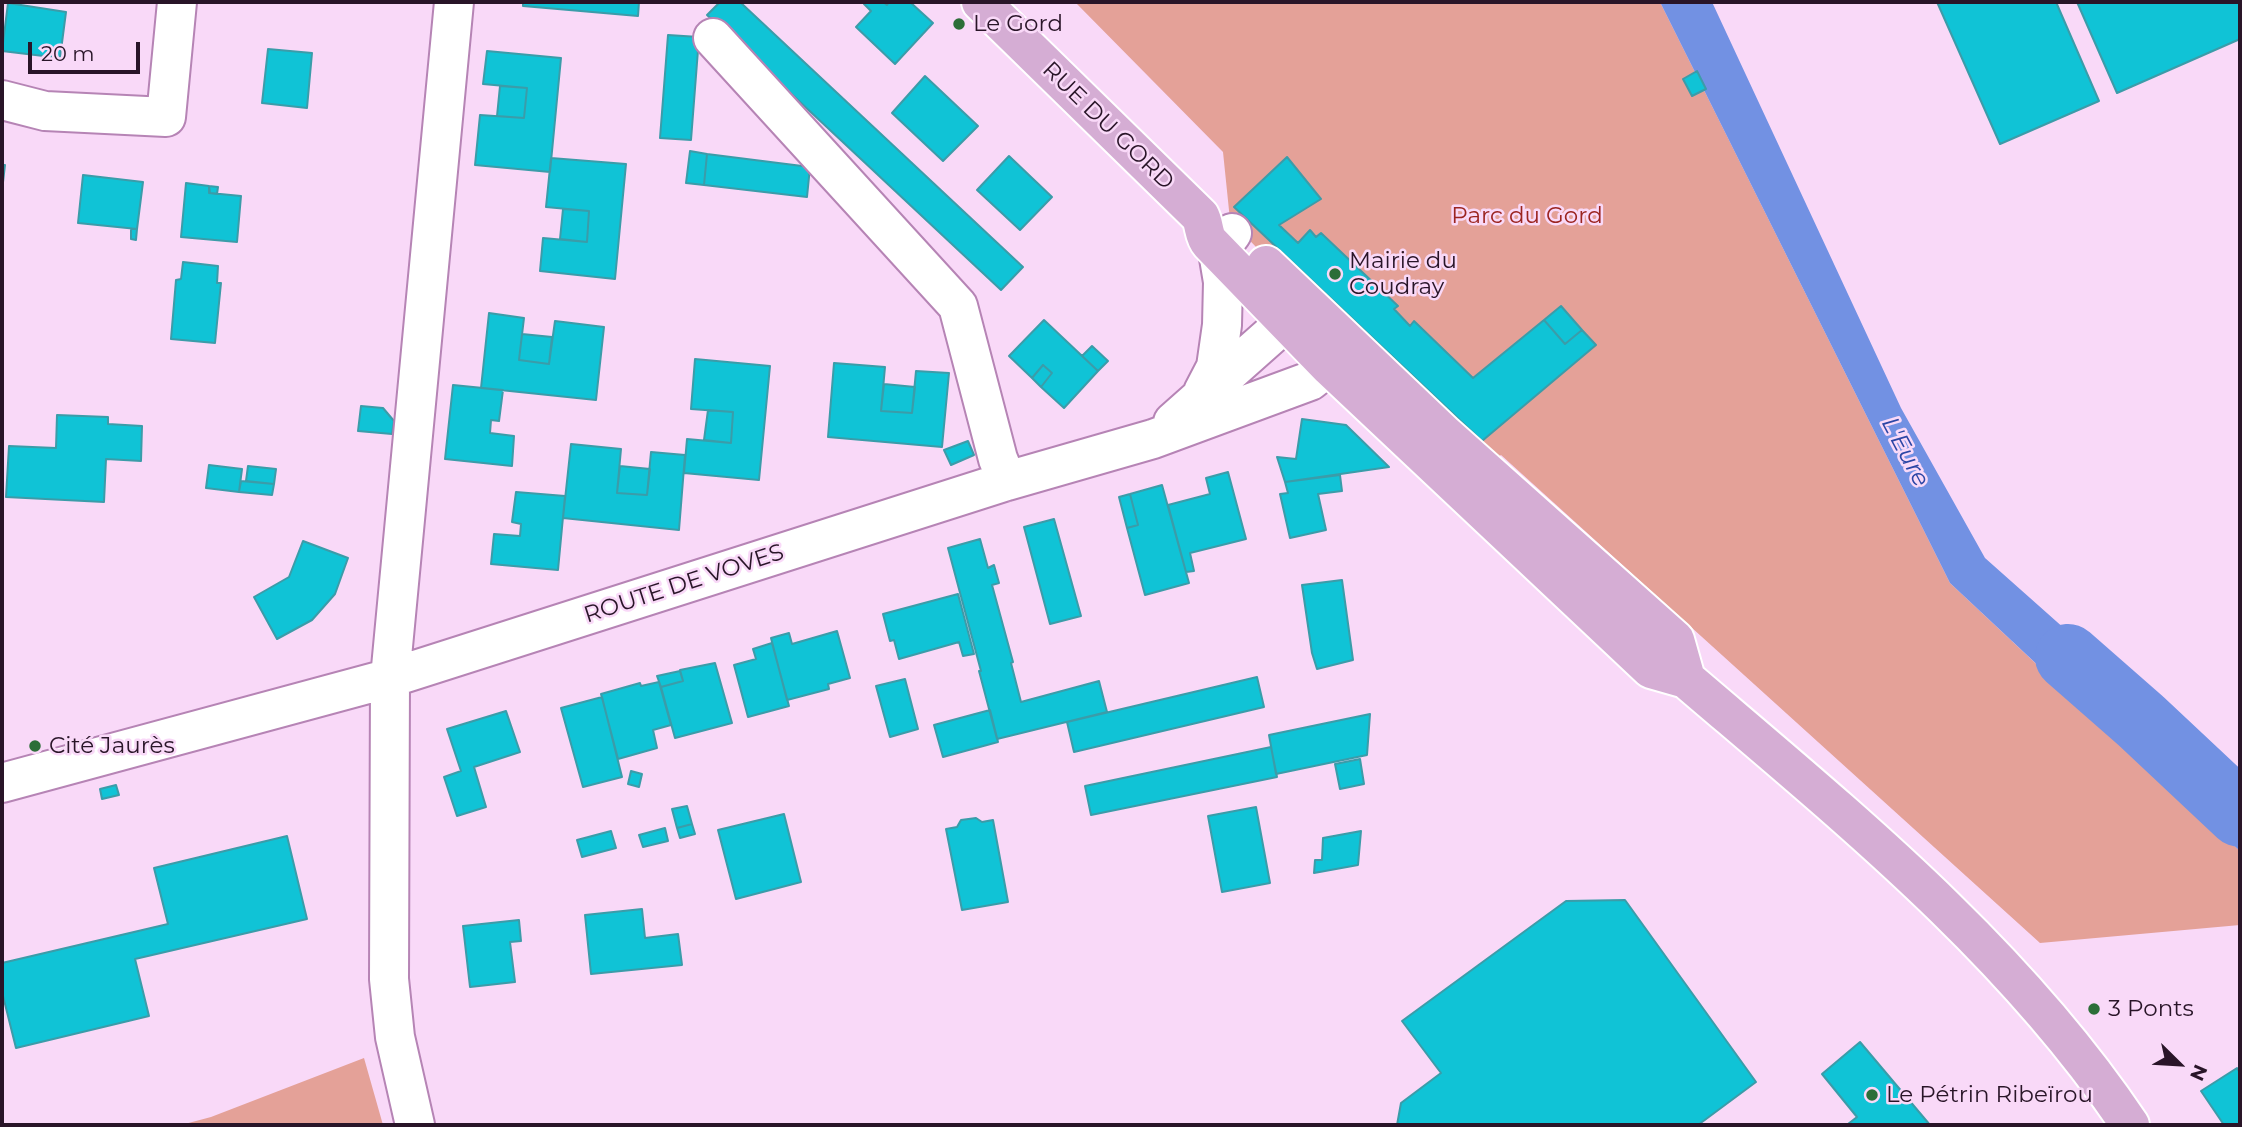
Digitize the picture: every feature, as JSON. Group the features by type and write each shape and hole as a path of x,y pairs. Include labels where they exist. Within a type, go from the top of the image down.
{"main road":[{"name":"RUE DU GORD","path":"981,2 1218,236 1306,315 1341,358 1651,669 1686,679 1856,824 2006,969 2104,1087 2130,1125"}],"street":[{"path":"2,100 45,111 166,117 177,2"},
{"path":"415,1125 395,1037 389,979 390,678 454,2"},
{"path":"713,38 958,306 998,459 1007,481"},
{"path":"1197,403 1216,367 1222,324 1223,282 1218,236"},
{"path":"1153,439 1197,403 1232,368 1306,315"},
{"name":"ROUTE DE VOVES","path":"2,783 390,678 1007,481 1153,439 1310,381 1341,358"}],"green space":[{"name":"Parc du Gord","path":"1075,2 1660,2 1950,583 2240,851 2240,925 2040,943 1501,455 1474,473 1230,220 1223,152"},
{"path":"364,1058 383,1125 181,1125 211,1117"}],"water":[{"path":"1660,2 1712,2 1901,408 1985,558 2146,701 2123,745 1950,583"},
{"path":"2158,709 2240,784 2240,851 2128,750"}],"building":[{"path":"523,2 639,2 638,16 523,6"},
{"path":"720,2 740,2 1023,267 1001,290 707,15"},
{"path":"883,2 887,5 889,2 910,2 933,23 895,64 856,27 871,11 864,4"},
{"path":"1937,2 2056,2 2099,101 2000,144"},
{"path":"2077,2 2240,2 2240,39 2117,93"},
{"path":"8,3 66,12 60,58 2,51"},
{"path":"668,35 699,37 691,140 660,138"},
{"path":"268,49 312,53 307,108 262,103"},
{"path":"487,51 561,58 550,172 475,165 480,115 524,118 527,88 483,84"},
{"path":"1697,71 1706,89 1692,96 1683,79"},
{"path":"925,76 978,126 943,161 892,113"},
{"path":"500,86 527,88 524,118 497,116"},
{"path":"690,151 707,154 704,185 686,183"},
{"path":"707,154 810,167 807,197 704,185"},
{"path":"1009,156 1052,197 1020,230 977,190"},
{"name":"Mairie du Coudray","path":"1287,157 1321,199 1279,225 1298,243 1310,230 1316,237 1321,233 1398,306 1394,309 1410,326 1414,321 1473,378 1544,320 1565,344 1582,330 1596,345 1482,441 1234,207"},
{"path":"551,158 626,164 615,279 540,271 543,238 587,242 589,211 546,207"},
{"path":"2,165 5,165 2,191"},
{"path":"83,175 143,182 137,229 78,223"},
{"path":"186,183 209,186 210,193 241,196 237,242 181,237"},
{"path":"209,186 218,187 217,194 209,193"},
{"path":"563,209 589,211 587,242 560,239"},
{"path":"131,229 137,229 136,240 131,239"},
{"path":"183,262 218,266 217,283 221,283 215,343 171,339 176,280 181,279"},
{"path":"1561,306 1582,330 1565,344 1544,320"},
{"path":"489,313 524,318 519,360 549,364 555,321 604,327 596,400 481,388"},
{"path":"1044,320 1098,371 1064,408 1041,387 1052,373 1043,365 1032,378 1009,356"},
{"path":"522,334 552,337 549,364 519,360"},
{"path":"1092,346 1108,361 1098,371 1082,356"},
{"path":"695,359 770,366 759,480 684,473 687,439 731,443 733,412 691,409"},
{"path":"834,363 885,367 881,411 912,413 916,371 949,373 942,447 828,437"},
{"path":"1043,365 1052,373 1041,387 1032,378"},
{"path":"884,384 915,387 912,413 881,411"},
{"path":"453,385 503,390 499,421 491,420 490,433 514,436 512,466 445,459"},
{"path":"361,406 383,408 394,421 392,434 358,431"},
{"path":"708,410 733,412 731,443 704,440"},
{"path":"57,415 108,417 108,424 142,426 141,461 106,459 104,502 6,497 9,446 56,448"},
{"path":"1302,419 1346,425 1389,467 1285,482 1277,457 1296,459"},
{"path":"968,441 974,455 951,465 944,450"},
{"path":"571,444 621,449 617,493 647,495 651,452 685,455 679,530 563,518"},
{"path":"209,465 242,469 239,492 206,488"},
{"path":"248,466 276,469 274,484 246,481"},
{"path":"620,466 650,469 647,495 617,493"},
{"path":"1228,472 1246,539 1190,553 1194,571 1186,572 1168,505 1210,494 1206,478"},
{"path":"1340,475 1342,491 1318,494 1326,530 1290,538 1280,494 1288,493 1285,482"},
{"path":"241,481 274,484 272,495 239,492"},
{"path":"1162,485 1189,583 1145,595 1127,528 1138,525 1130,494"},
{"path":"516,492 565,496 558,570 491,564 494,534 520,536 521,524 512,522"},
{"path":"1130,494 1138,525 1127,528 1119,497"},
{"path":"1054,519 1081,616 1050,624 1024,527"},
{"path":"980,539 988,568 994,565 999,583 992,585 1021,702 1099,681 1107,712 997,739 948,548"},
{"path":"303,541 348,558 335,594 312,620 277,639 254,597 289,577"},
{"path":"1342,580 1353,660 1317,669 1312,653 1302,585"},
{"path":"958,594 974,654 963,656 959,642 899,659 894,640 890,641 883,614"},
{"path":"837,631 850,678 828,684 829,689 787,700 771,638 789,633 792,644"},
{"path":"772,643 789,706 748,717 734,665 756,659 753,649"},
{"path":"715,663 732,723 675,738 661,687 683,681 680,670"},
{"path":"680,671 683,681 661,687 657,676"},
{"path":"1257,677 1264,707 1074,752 1067,722"},
{"path":"905,679 918,729 890,737 876,686"},
{"path":"659,682 671,725 653,730 657,748 618,759 601,694 640,683 641,686"},
{"path":"602,697 622,777 583,787 561,708"},
{"path":"990,710 998,742 943,757 934,725"},
{"path":"506,711 520,752 474,767 486,807 457,816 444,777 461,771 447,729"},
{"path":"1370,714 1367,755 1276,774 1269,735"},
{"path":"1271,747 1277,777 1091,815 1085,786"},
{"path":"1360,759 1364,784 1340,789 1335,764"},
{"path":"631,771 642,774 639,787 628,784"},
{"path":"116,785 119,795 102,799 100,789"},
{"path":"687,806 692,824 677,828 672,809"},
{"path":"1256,807 1270,883 1222,892 1208,816"},
{"path":"784,814 801,882 736,899 718,830"},
{"path":"976,818 982,822 993,820 1008,902 962,910 946,829 957,827 961,820"},
{"path":"692,824 695,834 680,838 677,828"},
{"path":"665,828 668,841 643,847 639,835"},
{"path":"611,831 616,848 582,857 577,840"},
{"path":"1361,831 1358,865 1314,873 1315,860 1322,860 1323,838"},
{"path":"287,836 307,919 135,959 149,1016 16,1048 2,992 2,963 168,924 154,868"},
{"path":"1625,900 1756,1082 1698,1125 1397,1125 1401,1103 1441,1073 1402,1021 1566,901"},
{"path":"642,909 645,938 678,934 682,965 591,974 585,915"},
{"path":"519,920 521,941 510,942 515,982 470,987 463,926"},
{"name":"Le Pétrin Ribeïrou","path":"1860,1042 1930,1125 1848,1124 1857,1117 1822,1074"},
{"path":"2237,1068 2240,1073 2240,1125 2224,1125 2201,1091"}],"waterway":[{"name":"L'Eure","path":"2068,657 2240,814"}],"place":[{"name":"Le Gord","path":"959,24"},
{"name":"Mairie du Coudray","path":"1335,274"},
{"name":"Cité Jaurès","path":"35,746"},
{"name":"3 Ponts","path":"2094,1009"},
{"name":"Le Pétrin Ribeïrou","path":"1872,1095"}]}
